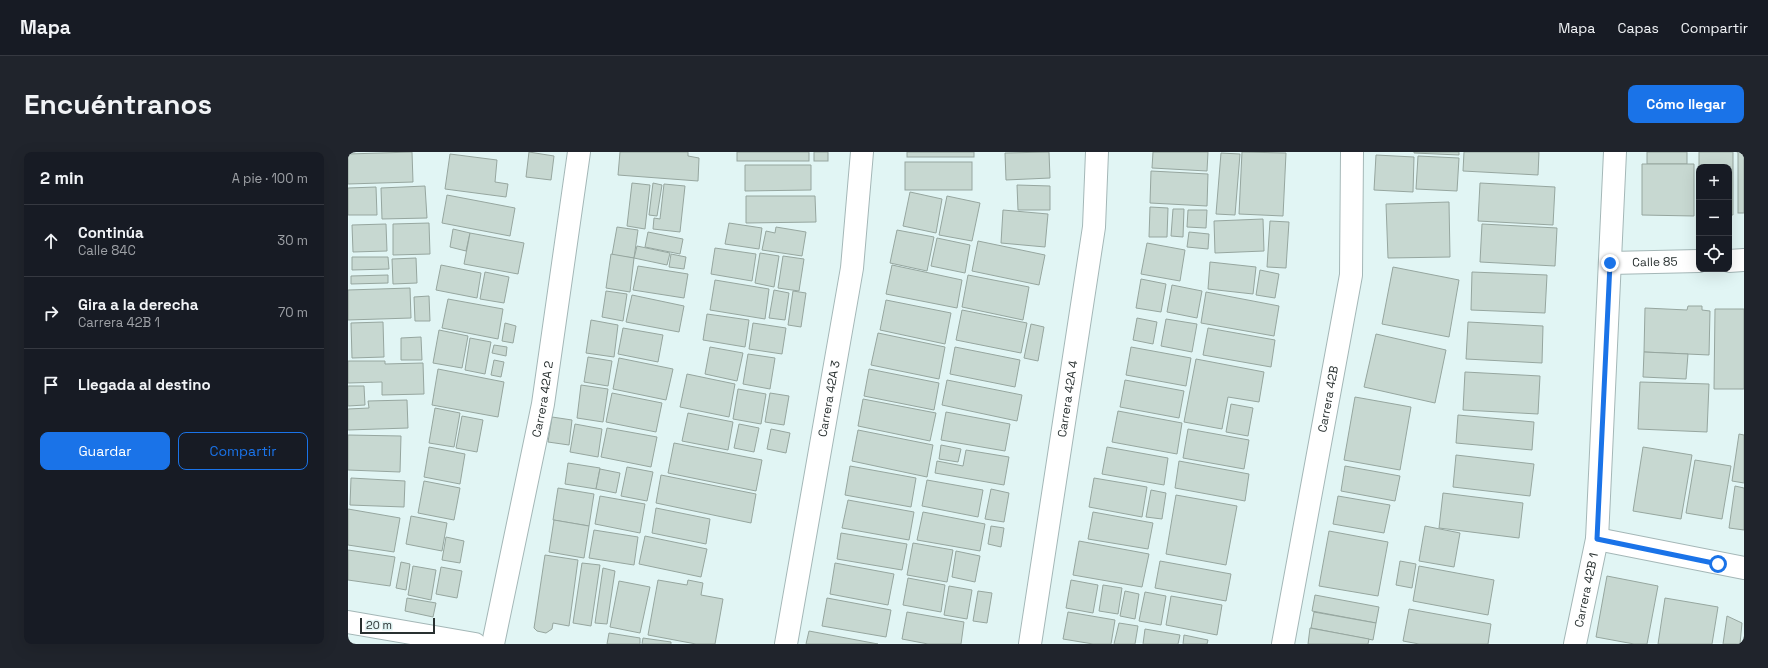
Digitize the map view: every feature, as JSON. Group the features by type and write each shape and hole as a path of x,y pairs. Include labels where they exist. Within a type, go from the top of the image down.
{"street":[{"name":"Carrera 42A 2","path":"493,644 543,404 580,152"},
{"name":"Carrera 42A 3","path":"786,644 852,268 862,152"},
{"name":"Carrera 42A 4","path":"1030,644 1094,227 1097,152"},
{"name":"Carrera 42B","path":"1283,644 1351,275 1352,152"},
{"name":"Carrera 42B 1","path":"1575,644 1597,539 1615,152"},
{"path":"1732,261 1744,260"},
{"name":"Calle 85","path":"1610,263 1696,262"},
{"path":"1597,539 1744,568"},
{"path":"348,622 475,644"}],"building":[{"path":"412,152 413,182 348,184 348,154"},
{"path":"529,152 554,156 551,180 526,177"},
{"path":"620,152 688,152 688,156 699,158 698,181 618,175"},
{"path":"737,152 809,152 809,161 737,161"},
{"path":"814,152 828,152 828,161 814,161"},
{"path":"907,152 974,152 974,157 907,157"},
{"path":"1049,152 1050,178 1006,180 1005,153"},
{"path":"1153,152 1208,152 1207,171 1152,168"},
{"path":"1242,152 1286,153 1283,216 1239,214"},
{"path":"1459,152 1459,155 1414,153"},
{"path":"1464,152 1539,152 1538,175 1463,171"},
{"path":"1647,152 1687,152 1687,164 1647,164"},
{"path":"1699,152 1733,152 1733,215 1732,164 1699,164"},
{"path":"1738,152 1744,152 1744,213 1738,213"},
{"path":"1221,153 1240,154 1235,215 1216,214"},
{"path":"450,154 497,160 495,182 508,184 506,197 445,189"},
{"path":"1376,155 1414,157 1413,192 1374,190"},
{"path":"1418,156 1459,158 1457,191 1416,189"},
{"path":"905,162 972,162 972,190 905,190"},
{"path":"1642,164 1694,164 1694,216 1642,215"},
{"path":"745,165 811,165 811,190 745,191"},
{"path":"1151,171 1208,174 1207,206 1150,203"},
{"path":"632,183 650,185 645,229 627,226"},
{"path":"653,183 662,185 657,216 649,215"},
{"path":"1480,183 1555,187 1553,225 1478,221"},
{"path":"664,184 685,186 680,232 653,229 654,218 660,219"},
{"path":"1017,185 1050,186 1050,210 1018,210"},
{"path":"425,186 427,218 382,219 381,188"},
{"path":"376,187 377,215 348,215 348,188"},
{"path":"910,192 942,199 936,233 903,226"},
{"path":"447,195 515,208 510,236 442,223"},
{"path":"746,196 815,196 816,222 746,223"},
{"path":"947,196 980,203 972,241 939,235"},
{"path":"1449,202 1450,257 1388,258 1386,204"},
{"path":"1150,207 1168,208 1167,237 1149,237"},
{"path":"1173,209 1184,209 1183,237 1171,236"},
{"path":"1003,210 1048,214 1045,247 1001,243"},
{"path":"1188,210 1207,210 1206,228 1187,227"},
{"path":"1263,219 1264,251 1215,253 1214,221"},
{"path":"1270,221 1289,222 1286,268 1267,267"},
{"path":"429,223 430,254 393,255 393,224"},
{"path":"729,223 762,228 759,249 725,244"},
{"path":"386,224 387,251 353,252 352,225"},
{"path":"1482,224 1557,228 1555,266 1480,262"},
{"path":"617,227 638,230 634,258 612,255"},
{"path":"776,227 806,232 802,256 762,250 766,231 775,233"},
{"path":"453,229 470,233 466,251 450,247"},
{"path":"897,230 934,237 927,271 890,263"},
{"path":"648,232 683,239 680,254 645,247"},
{"path":"1189,232 1209,234 1208,249 1187,247"},
{"path":"470,233 524,243 518,274 464,264"},
{"path":"937,238 970,245 965,273 931,266"},
{"path":"978,241 1045,255 1039,285 972,271"},
{"path":"1147,243 1185,250 1180,281 1141,274"},
{"path":"637,246 670,253 667,265 634,258"},
{"path":"715,248 756,254 752,281 711,274"},
{"path":"760,253 779,256 774,287 755,283"},
{"path":"611,254 634,258 630,292 606,288"},
{"path":"671,254 686,257 684,269 669,267"},
{"path":"783,256 804,259 799,291 778,288"},
{"path":"352,257 388,257 389,269 352,270"},
{"path":"416,258 417,283 393,284 392,259"},
{"path":"1210,262 1256,267 1253,294 1208,289"},
{"path":"441,265 481,273 477,298 436,290"},
{"path":"892,265 962,280 957,308 886,294"},
{"path":"638,266 688,274 684,298 633,290"},
{"path":"1393,267 1459,280 1449,337 1382,324"},
{"path":"1260,270 1279,274 1275,298 1256,295"},
{"path":"485,272 509,277 504,303 480,299"},
{"path":"1472,272 1547,275 1545,313 1471,310"},
{"path":"388,275 388,283 351,284 351,276"},
{"path":"968,275 1029,287 1023,320 962,307"},
{"path":"1141,279 1166,284 1161,312 1136,308"},
{"path":"715,280 769,289 765,319 710,310"},
{"path":"1172,285 1202,291 1197,318 1167,312"},
{"path":"410,288 411,318 348,320 348,290"},
{"path":"774,290 789,293 785,320 769,318"},
{"path":"606,291 627,294 623,321 602,317"},
{"path":"793,291 806,293 801,327 788,325"},
{"path":"1206,292 1279,306 1274,336 1201,323"},
{"path":"632,295 684,306 679,332 626,322"},
{"path":"429,296 430,321 415,321 414,297"},
{"path":"448,299 503,309 498,339 442,328"},
{"path":"886,300 951,313 945,344 880,330"},
{"path":"1688,306 1702,306 1702,310 1710,311 1709,355 1644,352 1645,308 1687,310"},
{"path":"1715,309 1744,309 1744,389 1714,389"},
{"path":"962,310 1027,323 1021,353 956,340"},
{"path":"707,314 749,320 745,347 703,340"},
{"path":"1137,318 1157,322 1153,344 1133,340"},
{"path":"1166,319 1197,324 1192,352 1161,346"},
{"path":"591,320 618,325 614,357 586,353"},
{"path":"383,322 384,357 352,358 351,323"},
{"path":"1468,322 1543,326 1542,363 1466,359"},
{"path":"505,323 516,326 513,343 502,341"},
{"path":"753,323 786,328 782,354 749,349"},
{"path":"1031,324 1044,327 1038,361 1024,358"},
{"path":"623,328 663,335 658,362 618,354"},
{"path":"1208,328 1275,340 1271,367 1203,355"},
{"path":"439,330 468,336 462,368 433,363"},
{"path":"878,333 945,347 939,379 871,365"},
{"path":"1376,334 1446,350 1435,403 1364,387"},
{"path":"421,337 422,360 401,360 401,338"},
{"path":"470,338 491,342 485,374 465,370"},
{"path":"494,345 507,347 506,356 492,353"},
{"path":"710,347 743,353 737,381 705,374"},
{"path":"955,347 1020,360 1015,387 950,374"},
{"path":"1131,347 1191,358 1186,386 1126,375"},
{"path":"1644,352 1688,354 1686,379 1643,377"},
{"path":"748,354 775,358 770,389 743,384"},
{"path":"588,357 612,361 608,386 584,382"},
{"path":"619,358 673,369 666,400 613,389"},
{"path":"1196,359 1264,372 1259,402 1228,397 1222,429 1184,422"},
{"path":"494,360 504,362 501,377 491,375"},
{"path":"348,361 385,361 385,364 423,363 424,394 382,395 382,382 348,383"},
{"path":"438,369 504,382 498,417 432,405"},
{"path":"869,369 939,383 934,410 864,396"},
{"path":"1465,372 1540,376 1538,414 1463,410"},
{"path":"687,374 735,384 729,417 680,407"},
{"path":"947,380 1022,395 1017,421 942,405"},
{"path":"1125,380 1184,391 1179,418 1120,407"},
{"path":"1640,382 1709,384 1707,432 1638,429"},
{"path":"581,385 608,389 603,422 577,418"},
{"path":"348,386 364,386 365,405 348,406"},
{"path":"738,389 766,394 761,424 733,419"},
{"path":"612,393 662,403 656,432 606,422"},
{"path":"770,393 789,396 784,425 765,422"},
{"path":"1355,397 1411,407 1400,470 1344,460"},
{"path":"863,399 936,413 930,441 858,426"},
{"path":"407,400 408,428 348,430 348,409 369,408 368,401"},
{"path":"1231,404 1253,408 1248,436 1226,432"},
{"path":"435,408 460,413 454,447 429,443"},
{"path":"1118,411 1182,423 1177,454 1112,442"},
{"path":"946,412 1010,424 1005,451 941,440"},
{"path":"688,413 733,422 728,450 682,441"},
{"path":"1458,415 1534,422 1532,450 1456,443"},
{"path":"462,416 483,420 477,452 456,448"},
{"path":"552,417 572,420 569,445 548,442"},
{"path":"575,424 602,429 598,457 570,452"},
{"path":"739,424 759,428 754,452 734,448"},
{"path":"607,428 657,437 651,467 601,457"},
{"path":"771,429 790,433 786,453 767,449"},
{"path":"1188,429 1249,440 1244,469 1183,458"},
{"path":"858,430 933,445 927,477 852,461"},
{"path":"1739,434 1744,435 1744,483 1732,481"},
{"path":"348,435 401,436 400,472 348,470"},
{"path":"674,443 762,460 756,491 668,473"},
{"path":"941,445 961,449 958,462 939,459"},
{"path":"429,447 465,454 460,484 424,477"},
{"path":"1107,447 1168,458 1164,485 1102,474"},
{"path":"1643,447 1692,455 1681,519 1633,511"},
{"path":"966,450 1009,457 1004,485 935,473 937,461 963,466"},
{"path":"1456,455 1534,464 1530,496 1453,487"},
{"path":"1695,460 1731,466 1722,519 1686,513"},
{"path":"1179,461 1249,474 1245,501 1175,488"},
{"path":"568,463 600,468 596,489 565,484"},
{"path":"850,466 916,478 911,507 845,495"},
{"path":"1345,466 1400,476 1395,501 1341,491"},
{"path":"627,467 653,472 647,501 621,496"},
{"path":"600,469 620,473 616,493 596,489"},
{"path":"661,475 756,494 751,523 656,503"},
{"path":"351,478 405,481 404,507 350,505"},
{"path":"1094,478 1147,487 1142,517 1089,507"},
{"path":"927,480 983,490 978,517 922,506"},
{"path":"424,481 460,488 454,520 418,513"},
{"path":"1735,486 1744,488 1744,530 1729,528"},
{"path":"558,488 594,494 589,526 553,520"},
{"path":"991,489 1009,493 1004,522 985,519"},
{"path":"1151,490 1166,493 1162,519 1146,517"},
{"path":"1443,493 1523,503 1519,538 1439,528"},
{"path":"1176,495 1237,506 1226,565 1166,554"},
{"path":"600,496 645,504 640,533 595,524"},
{"path":"1338,496 1390,505 1384,533 1333,524"},
{"path":"848,500 914,512 909,540 842,528"},
{"path":"656,508 710,519 706,544 652,533"},
{"path":"348,509 400,518 394,552 348,545"},
{"path":"923,512 985,524 980,551 917,540"},
{"path":"1093,512 1153,523 1148,549 1088,539"},
{"path":"411,516 447,523 442,551 406,544"},
{"path":"554,520 589,526 584,558 549,552"},
{"path":"991,526 1004,528 1001,547 988,544"},
{"path":"1425,526 1460,533 1454,567 1419,561"},
{"path":"594,530 638,537 634,565 589,558"},
{"path":"1329,531 1388,542 1378,596 1319,586"},
{"path":"841,533 907,544 902,570 837,559"},
{"path":"645,536 707,549 701,577 639,564"},
{"path":"446,537 464,541 460,563 442,560"},
{"path":"1079,541 1149,554 1142,587 1073,575"},
{"path":"913,543 953,550 947,582 907,575"},
{"path":"348,550 395,557 390,586 348,580"},
{"path":"956,551 980,556 975,582 952,577"},
{"path":"545,555 578,560 569,626 553,623 552,629 546,633 537,631 534,628"},
{"path":"1160,561 1231,574 1226,601 1155,588"},
{"path":"1400,561 1416,564 1412,588 1396,585"},
{"path":"401,562 410,564 406,590 396,588"},
{"path":"582,563 600,565 591,626 573,623"},
{"path":"835,563 894,574 888,605 830,594"},
{"path":"413,566 436,570 431,600 408,595"},
{"path":"1419,566 1494,580 1488,615 1413,601"},
{"path":"441,567 462,571 457,598 436,594"},
{"path":"603,568 615,571 607,624 595,623"},
{"path":"1607,576 1658,586 1647,644 1634,644 1596,637"},
{"path":"908,578 945,585 941,612 903,605"},
{"path":"658,580 687,585 688,580 703,583 701,595 723,599 715,644 696,644 648,635"},
{"path":"1071,580 1098,585 1093,613 1066,608"},
{"path":"619,581 650,587 640,633 610,627"},
{"path":"1103,585 1122,588 1118,614 1099,611"},
{"path":"949,586 972,590 967,619 944,615"},
{"path":"978,591 992,593 987,623 973,621"},
{"path":"1125,591 1139,594 1135,619 1120,616"},
{"path":"1145,592 1166,596 1161,625 1139,621"},
{"path":"1315,595 1379,607 1376,623 1312,611"},
{"path":"1171,596 1222,605 1217,635 1166,625"},
{"path":"407,598 436,603 433,617 405,611"},
{"path":"827,598 891,610 886,637 822,626"},
{"path":"1665,598 1718,607 1712,644 1658,644"},
{"path":"1409,609 1491,624 1488,644 1419,644 1403,641"},
{"path":"907,612 964,622 961,644 928,644 902,639"},
{"path":"1068,612 1115,620 1111,644 1093,644 1063,639"},
{"path":"1314,612 1376,623 1373,640 1311,628"},
{"path":"1727,616 1742,623 1740,644 1723,644"},
{"path":"1119,623 1138,626 1135,644 1114,644"},
{"path":"1310,628 1369,639 1368,644 1308,644"},
{"path":"1145,629 1180,635 1178,644 1143,644"},
{"path":"809,631 878,644 806,644"},
{"path":"609,633 640,638 640,644 607,644"},
{"path":"1184,635 1208,640 1207,644 1183,644"},
{"path":"643,638 671,642 671,644 642,644"}],"route":[{"path":"1610,263 1597,539 1718,564"}]}
